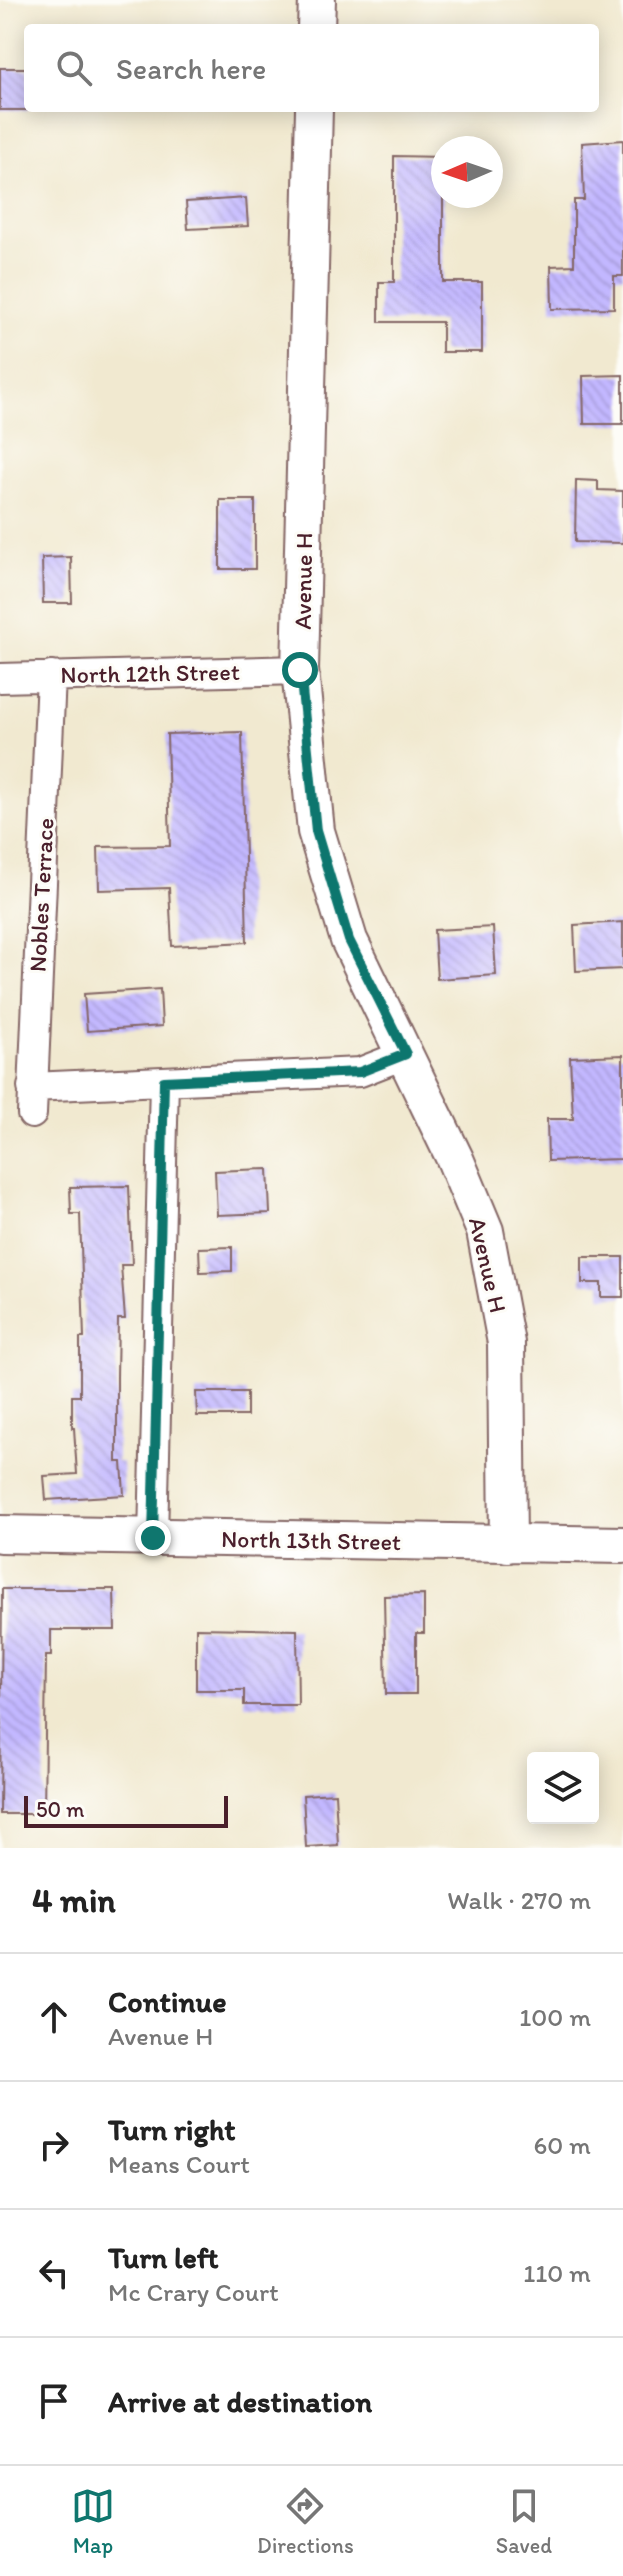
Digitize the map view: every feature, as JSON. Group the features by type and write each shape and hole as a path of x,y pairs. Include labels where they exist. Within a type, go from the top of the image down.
{"street":[{"path":"316,24 317,0"},
{"name":"Avenue H","path":"314,112 300,670 316,831 349,940 406,1054 485,1231 506,1343 508,1544"},
{"name":"North 12th Street","path":"0,678 300,670"},
{"name":"Nobles Terrace","path":"51,676 32,1101 164,1081"},
{"path":"153,1538 164,1081 360,1072 406,1054"},
{"name":"North 13th Street","path":"0,1534 623,1545"}],"building":[{"path":"0,68 24,68 24,110 0,110"},
{"path":"623,140 623,276 614,276 614,308 552,309 551,266 574,265 574,200 584,200 582,143"},
{"path":"394,156 431,157 431,208 443,208 443,282 482,282 482,352 442,352 442,322 379,322 379,282 394,282"},
{"path":"246,198 248,226 188,229 186,202"},
{"path":"623,375 623,424 584,424 583,376"},
{"path":"576,480 598,481 598,490 623,491 623,543 575,542"},
{"path":"220,500 255,500 255,569 220,569"},
{"path":"71,557 72,603 43,603 42,558"},
{"path":"242,732 247,942 172,946 169,888 99,890 98,847 170,846 167,734"},
{"path":"623,922 623,969 576,971 574,925"},
{"path":"493,927 496,975 437,979 434,930"},
{"path":"160,989 162,1026 87,1031 84,994"},
{"path":"623,1055 623,1159 548,1161 547,1119 573,1119 570,1057"},
{"path":"268,1169 270,1213 217,1215 215,1171"},
{"path":"129,1186 132,1265 121,1265 125,1319 118,1319 117,1377 117,1462 122,1462 124,1495 46,1500 44,1476 77,1474 72,1396 80,1396 80,1338 84,1338 80,1214 71,1214 70,1187"},
{"path":"232,1247 232,1271 200,1272 199,1248"},
{"path":"582,1257 623,1257 623,1297 601,1297 601,1283 582,1283"},
{"path":"196,1392 247,1392 247,1416 197,1416"},
{"path":"2,1589 114,1589 115,1630 51,1630 51,1656 46,1656 44,1814 0,1814"},
{"path":"424,1595 424,1633 416,1633 416,1694 386,1694 384,1596"},
{"path":"196,1628 297,1630 298,1705 244,1705 244,1690 196,1690"},
{"path":"335,1793 338,1845 306,1847 303,1795"}],"route":[{"path":"153,1538 164,1081 360,1072 406,1054 349,940 316,831 300,670"}]}
